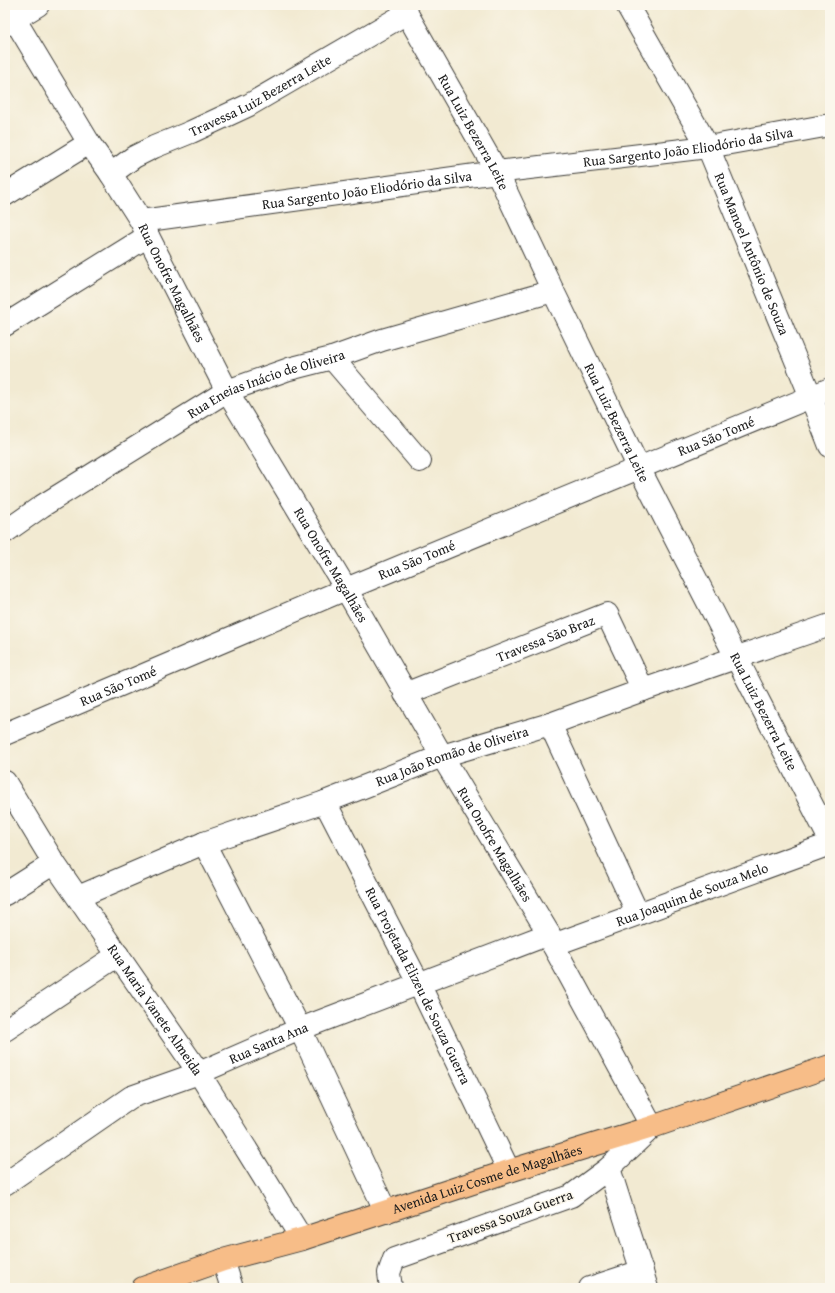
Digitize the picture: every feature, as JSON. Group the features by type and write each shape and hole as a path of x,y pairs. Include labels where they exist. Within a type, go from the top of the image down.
{"main road":[{"name":"Avenida Luiz Cosme de Magalhães","path":"143,1288 223,1260 302,1239 509,1171 652,1127 830,1066"}],"street":[{"path":"9,16 38,5"},
{"name":"Rua Manoel Antônio de Souza","path":"627,5 708,148 821,393 830,446"},
{"name":"Rua Luiz Bezerra Leite","path":"405,9 497,172 639,468 830,840"},
{"name":"Travessa Luiz Bezerra Leite","path":"111,174 134,157 154,147 191,132 249,105 405,9"},
{"name":"Rua Onofre Magalhães","path":"9,16 89,143 111,174 145,228 227,391 346,589 405,694 551,940 652,1127"},
{"name":"Rua Sargento João Eliodório da Silva","path":"5,325 145,228 497,172 708,148 830,127"},
{"path":"5,195 89,143"},
{"name":"Rua Eneias Inácio de Oliveira","path":"5,532 48,502 227,391 288,369 332,358 382,340 553,291"},
{"path":"332,358 420,461"},
{"name":"Rua São Tomé","path":"5,734 346,589 821,393"},
{"name":"Travessa São Braz","path":"405,694 607,614 643,690"},
{"name":"Rua João Romão de Oliveira","path":"78,897 204,843 326,802 442,756 550,724 830,625"},
{"path":"550,724 638,914"},
{"name":"Rua Maria Vanete Almeida","path":"5,782 54,863 199,1073 302,1239"},
{"name":"Rua Projetada Elizeu de Souza Guerra","path":"326,802 419,984 509,1171"},
{"path":"204,843 300,1029 386,1212"},
{"name":"Rua Joaquim de Souza Melo","path":"551,940 638,914 830,844"},
{"path":"5,894 54,863"},
{"name":"Rua Santa Ana","path":"5,1184 131,1097 199,1073 300,1029 419,984 551,940"},
{"path":"5,1030 118,955"},
{"name":"Travessa Souza Guerra","path":"391,1288 390,1273 394,1259 571,1196 609,1168 652,1127"},
{"path":"590,1288 644,1280 609,1168"},
{"path":"223,1260 232,1288"}]}
